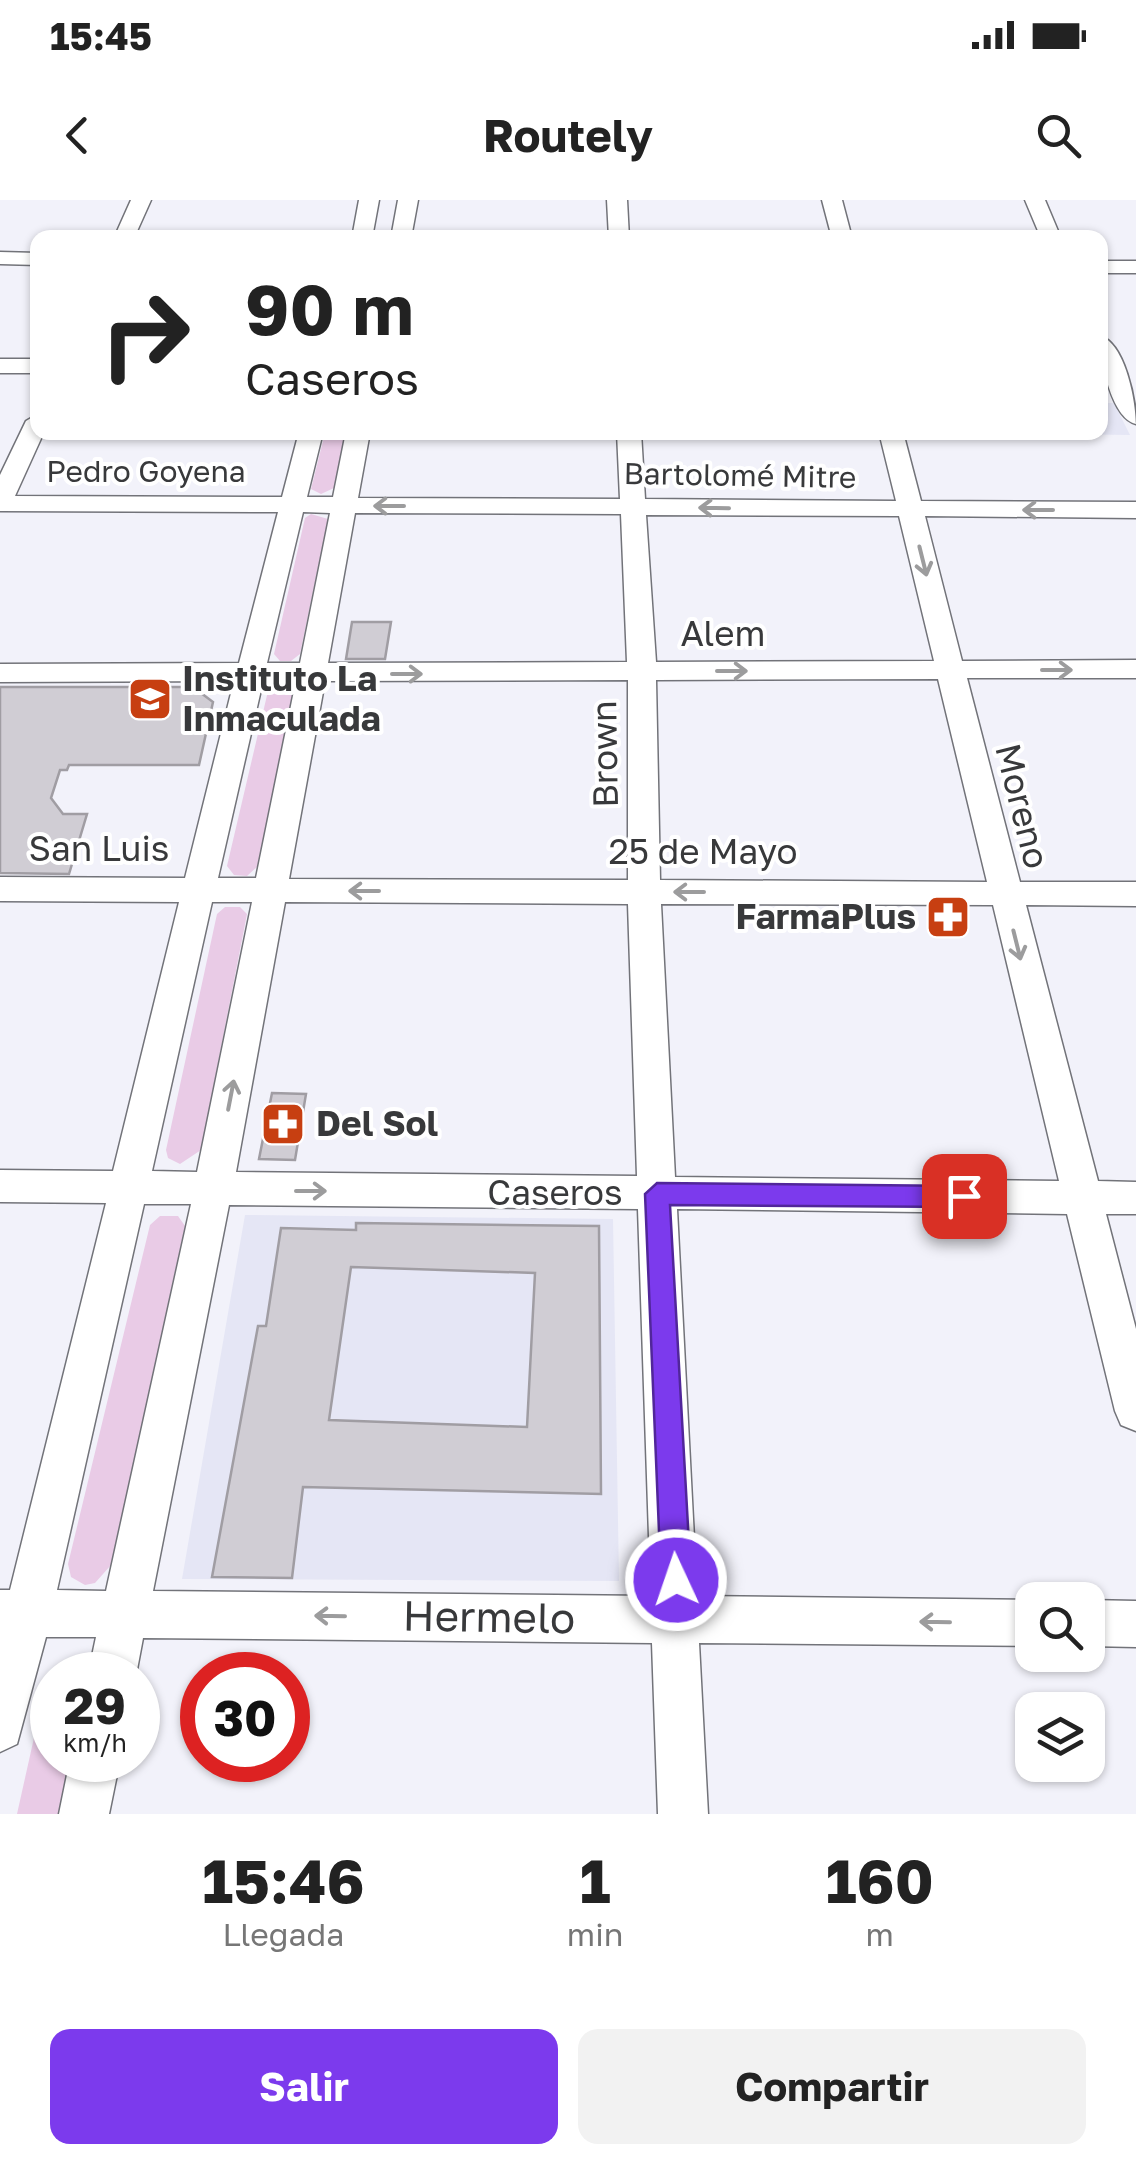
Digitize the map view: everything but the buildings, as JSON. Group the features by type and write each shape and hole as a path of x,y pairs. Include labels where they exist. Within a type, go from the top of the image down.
{"street":[{"path":"128,230 141,200"},
{"path":"363,230 369,200"},
{"path":"402,230 408,200"},
{"path":"616,200 618,230"},
{"path":"832,200 840,230"},
{"path":"1035,200 1047,230"},
{"path":"0,258 30,259"},
{"path":"1108,267 1136,266"},
{"path":"0,366 30,366"},
{"path":"1117,375 1136,417"},
{"path":"0,502 30,437"},
{"path":"0,1727 14,1614 132,1189 197,890 309,440"},
{"path":"117,1652 213,1190 356,440"},
{"name":"Brown","path":"630,440 642,672 644,892 678,1619 683,1814"},
{"name":"Moreno","path":"893,440 1079,1197 1136,1411"},
{"name":"Pedro Goyena","path":"0,502 342,506"},
{"name":"Bartolomé Mitre","path":"342,506 1136,510"},
{"name":"Alem","path":"0,673 1136,669"},
{"name":"San Luis","path":"0,889 269,891"},
{"name":"25 de Mayo","path":"269,891 1136,894"},
{"name":"Caseros","path":"0,1186 1136,1198"},
{"name":"Hermelo","path":"14,1614 1015,1623"},
{"path":"1105,1624 1136,1624"},
{"path":"84,1814 91,1782"}],"shaded area":[{"path":"1108,403 1114,403 1130,435 1108,435"},
{"path":"323,440 345,440 334,488 321,494 311,489"},
{"path":"311,514 328,519 300,654 291,661 280,661 274,654 305,518"},
{"path":"275,686 288,686 294,691 258,866 247,876 234,875 227,866 268,691"},
{"path":"225,907 240,907 247,914 201,1150 180,1164 168,1158 166,1150 217,914"},
{"path":"245,1215 613,1219 619,1581 182,1579"},
{"path":"160,1216 178,1216 185,1226 111,1565 95,1583 85,1585 71,1577 68,1564 150,1225"},
{"path":"30,1756 30,1782 70,1782 63,1814 17,1814"}],"place":[{"name":"Instituto La Inmaculada","path":"150,699"},
{"name":"FarmaPlus","path":"948,917"},
{"name":"Del Sol","path":"283,1124"}],"route":[{"path":"676,1580 657,1194 964,1196"}]}
